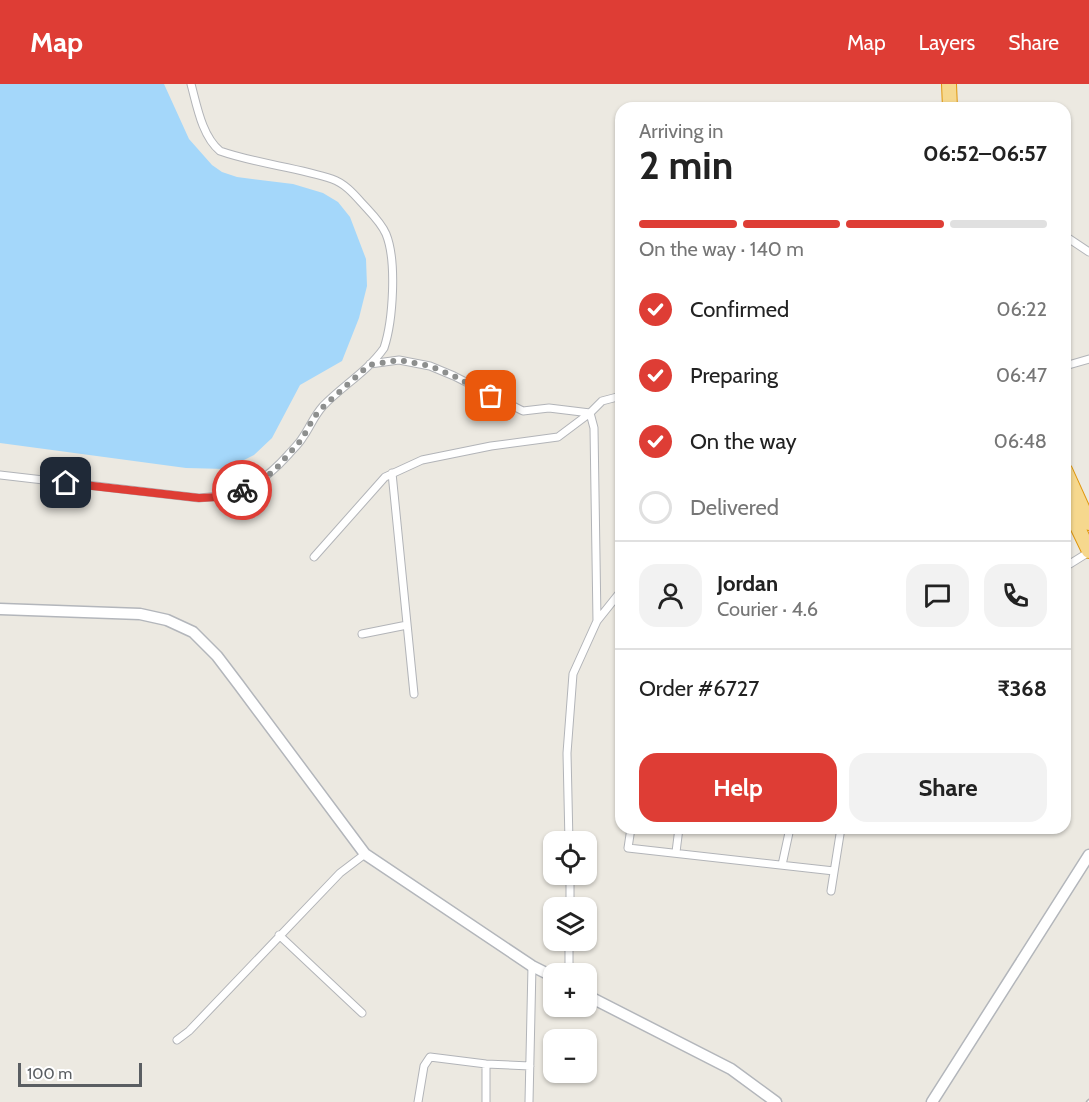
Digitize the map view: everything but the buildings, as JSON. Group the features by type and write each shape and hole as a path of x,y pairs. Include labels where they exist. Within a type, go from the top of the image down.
{"highway":[{"path":"949,84 950,102"},
{"path":"1071,483 1089,523"},
{"path":"1071,514 1089,551"}],"street":[{"path":"0,475 199,498 218,497 238,492 273,472 302,439 314,417 384,348 388,337 392,303 390,248 386,233 379,223 353,193 333,179 220,151 208,137 191,84"},
{"path":"1071,240 1089,252"},
{"path":"1071,364 1089,359"},
{"path":"369,365 399,360 430,366 523,411 549,408 590,413"},
{"path":"314,557 370,491 392,473 422,460 490,446 558,437 602,401 615,398"},
{"path":"590,413 594,428 597,621"},
{"path":"392,473 414,694"},
{"path":"1071,563 1089,551"},
{"path":"569,831 567,753 573,674 597,621 615,598"},
{"path":"0,609 140,614 167,620 193,632 217,656 365,854 543,972"},
{"path":"362,634 407,625"},
{"path":"630,834 628,848 834,871"},
{"path":"676,852 678,834"},
{"path":"783,865 789,834"},
{"path":"831,891 841,834"},
{"path":"177,1040 189,1031 340,873 365,854"},
{"path":"932,1102 1089,855"},
{"path":"279,935 362,1013"},
{"path":"529,1102 532,966"},
{"path":"597,1000 730,1069 776,1102"},
{"path":"418,1102 424,1066 430,1057 486,1064 530,1066"},
{"path":"486,1064 486,1102"}],"water":[{"path":"0,84 164,84 189,139 212,165 222,172 237,177 293,184 323,193 338,202 350,217 366,259 367,286 359,318 342,361 300,385 272,438 254,455 226,469 186,468 0,443"}],"way so far":[{"path":"242,490 273,472 302,439 314,417 369,365 399,360 430,366 491,396"}],"route":[{"path":"66,483 199,498 218,497 242,490"}]}
